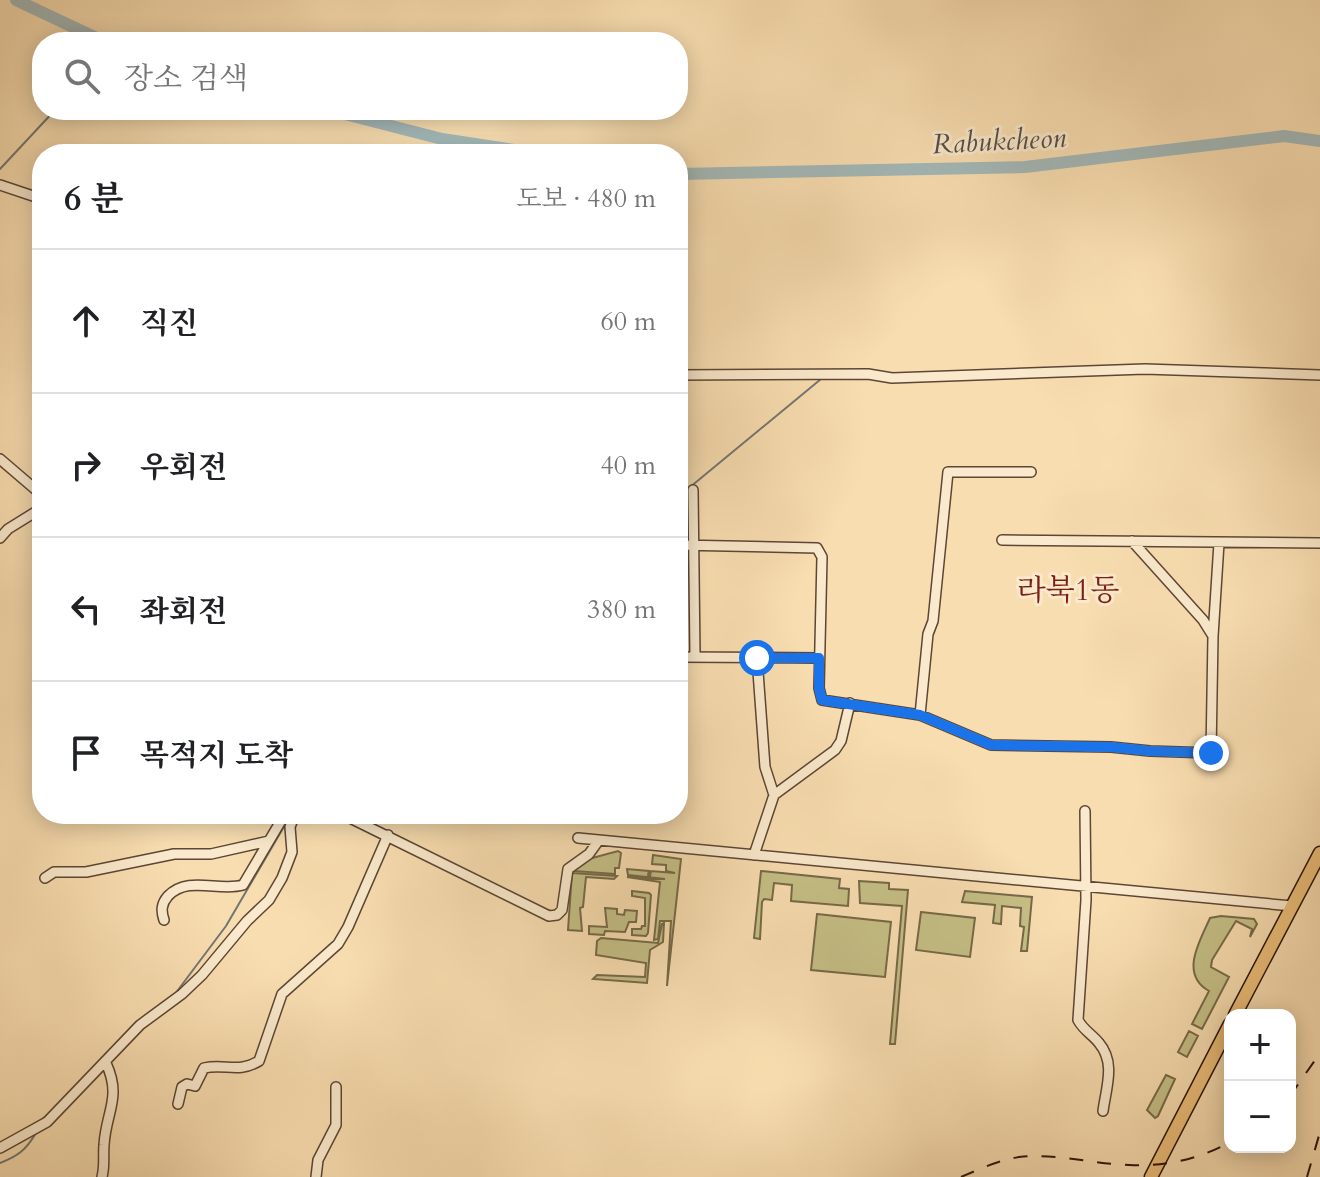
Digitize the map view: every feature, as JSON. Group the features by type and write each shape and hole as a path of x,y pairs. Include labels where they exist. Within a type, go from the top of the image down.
{"highway":[{"path":"1238,1009 1320,853"},
{"path":"1151,1177 1224,1036"}],"street":[{"path":"0,185 32,196"},
{"path":"688,375 868,374 892,378 1145,369 1320,375"},
{"path":"0,459 32,486"},
{"path":"920,715 928,634 933,621 944,536 948,472 1031,472"},
{"path":"693,490 695,657"},
{"path":"0,538 8,529 32,514"},
{"path":"1002,540 1320,543"},
{"path":"1132,541 1203,620 1213,636"},
{"path":"688,545 817,548 822,557 819,658 822,700 920,715 991,745 1211,753 1213,636 1219,543"},
{"path":"688,657 819,658"},
{"path":"757,658 765,767 774,795"},
{"path":"754,855 774,795 835,750 841,741 850,703"},
{"path":"1085,811 1086,887 1078,1020 1107,1055 1110,1068 1103,1111"},
{"path":"164,920 161,909 165,900 180,887 243,885 279,824"},
{"path":"0,1148 47,1122 140,1025 202,975 247,921 269,900 282,878 292,852 291,824"},
{"path":"364,824 549,916 557,915 562,910 568,869 589,854 599,840"},
{"path":"178,1104 182,1087 195,1086 204,1068 236,1070 259,1061 282,994 338,944 388,835"},
{"path":"578,838 1292,906"},
{"path":"45,878 54,872 86,872 174,854 211,854 269,841"},
{"path":"102,1177 106,1164 104,1144 115,1096 106,1063"},
{"path":"316,1177 318,1160 336,1125 336,1087"}],"shaded area":[{"path":"618,851 621,853 615,874 574,871 585,860"},
{"path":"653,855 681,859 667,986 671,921 660,921 658,939 654,940 660,882 627,877 665,879 628,875 627,869 649,871 650,876 651,871 675,873 666,871 666,865 652,864"},
{"path":"761,871 840,879 839,888 849,889 848,906 791,901 792,885 774,883 772,900 764,899 762,902 760,939 754,938"},
{"path":"572,873 617,876 614,879 586,877 583,907 580,908 582,931 568,930"},
{"path":"859,881 889,883 889,889 908,890 895,1044 890,1044 902,906 860,903"},
{"path":"632,891 651,895 646,936 632,935 632,929 645,926 645,898 632,896"},
{"path":"965,891 1032,897 1027,951 1021,951 1024,927 1020,926 1021,908 1002,906 1001,924 993,923 995,905 962,902"},
{"path":"605,908 617,909 617,914 624,915 625,910 637,911 636,922 629,922 625,932 589,934 589,926 607,927"},
{"path":"921,912 975,918 970,957 916,950"},
{"path":"817,914 891,922 885,977 811,970"},
{"path":"1210,918 1254,919 1257,924 1250,937 1252,929 1236,921 1212,960 1211,967 1229,977 1202,1029 1192,1024 1209,991 1195,976 1194,957"},
{"path":"664,923 663,942 650,950 647,983 593,979 597,975 645,977 646,963 596,955 597,941 601,938 658,943"},
{"path":"1189,1031 1198,1036 1187,1057 1178,1052"},
{"path":"1166,1075 1175,1079 1155,1118 1147,1110"}],"waterway":[{"name":"Rabukcheon","path":"16,0 84,32"},
{"path":"0,169 46,120"},
{"name":"Rabukcheon","path":"368,120 475,144"},
{"name":"Rabukcheon","path":"688,174 1025,167 1284,136 1320,141"},
{"path":"688,489 821,379"},
{"path":"175,994 226,926 286,824"},
{"path":"38,1122 49,1114"},
{"path":"0,1163 21,1152 36,1133"}],"railway":[{"path":"1296,1087 1320,1053"},
{"path":"1307,1177 1320,1132"},
{"path":"961,1177 1019,1157 1047,1156 1142,1165 1194,1157 1224,1145"}],"district":[{"name":"라북1동","path":"1068,590"}],"route":[{"path":"757,658 819,658 822,700 920,715 991,745 1211,753"}]}
